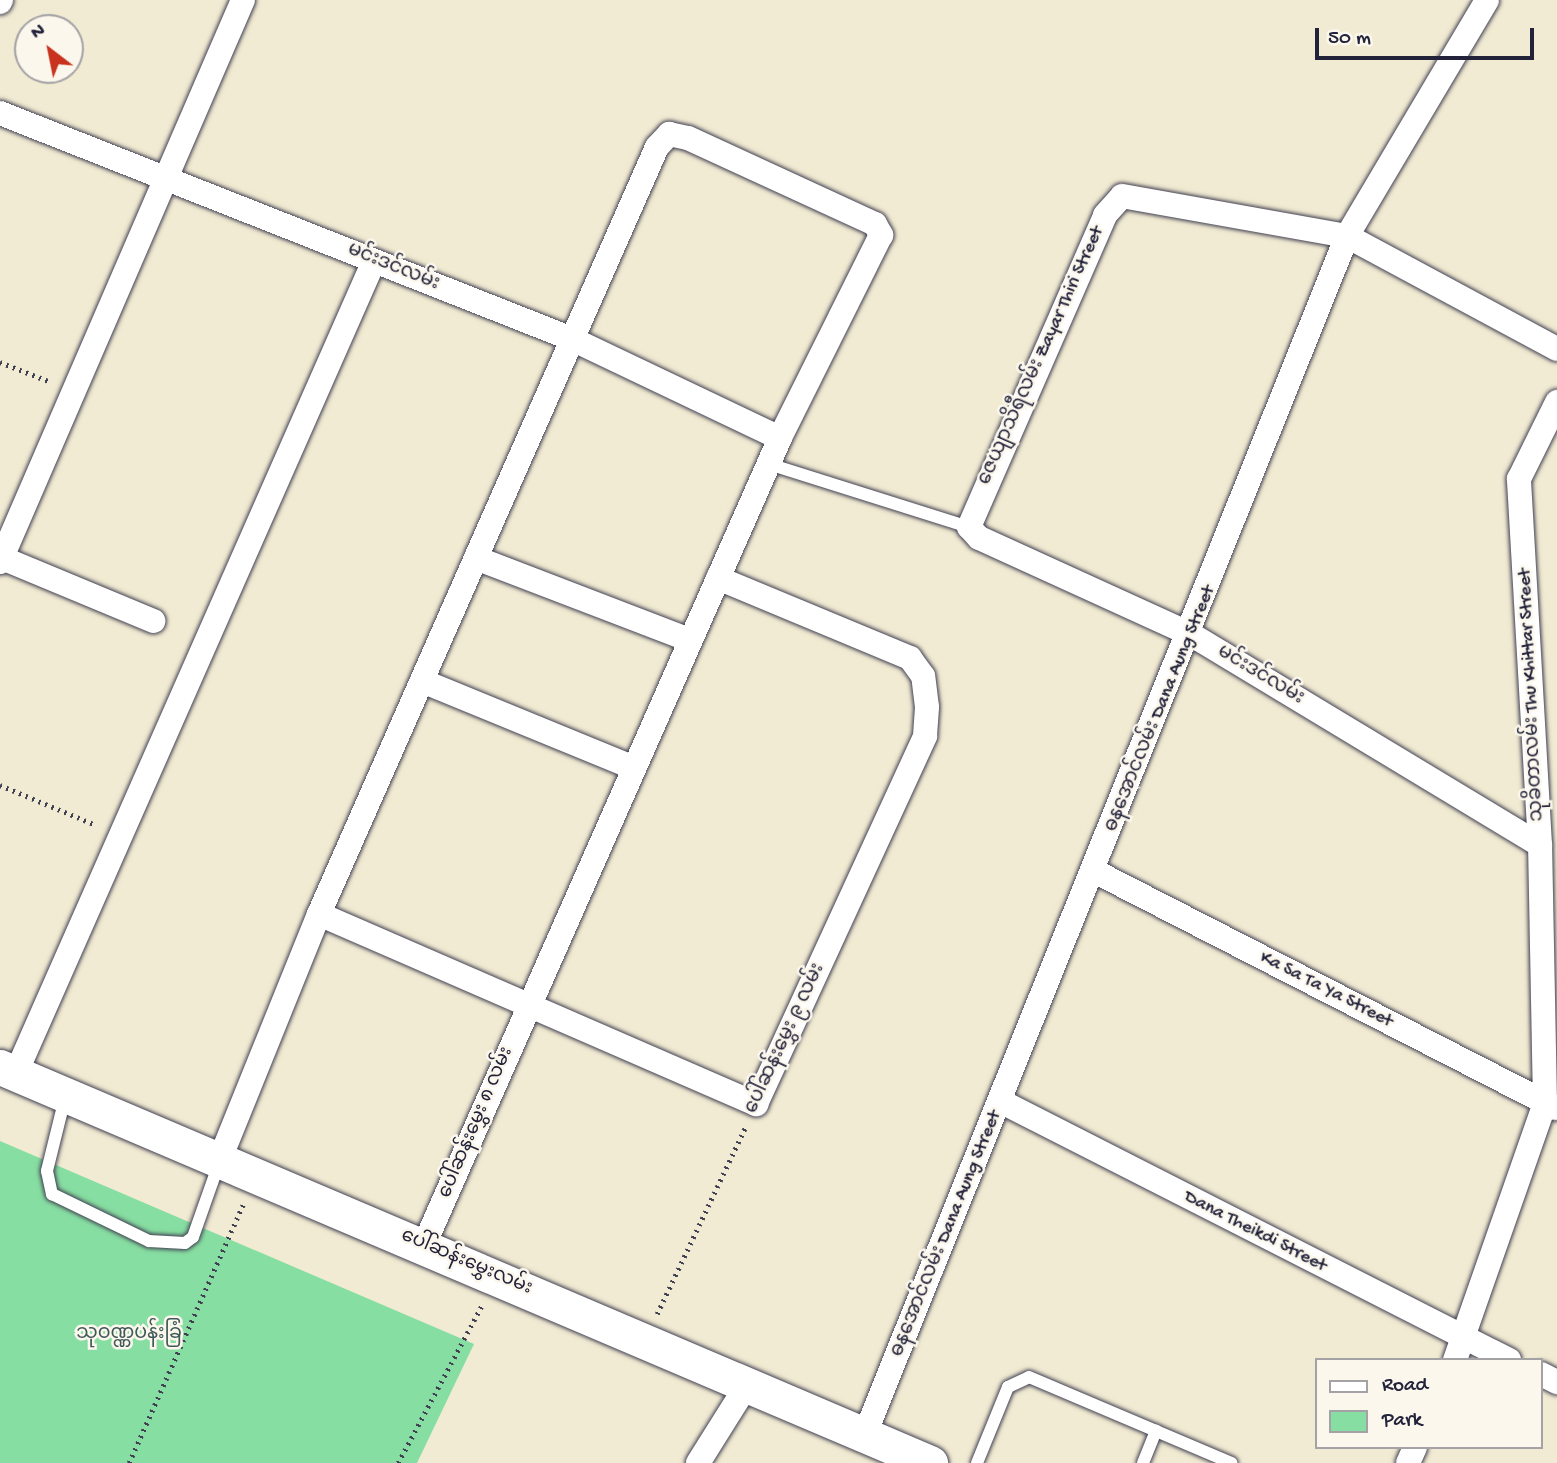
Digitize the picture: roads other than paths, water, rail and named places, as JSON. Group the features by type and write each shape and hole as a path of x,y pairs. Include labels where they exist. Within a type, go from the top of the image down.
{"main road":[{"name":"ပေါ်ဆန်းမွှေးလမ်း","path":"8,1070 425,1245 930,1463"}],"street":[{"path":"153,621 1,560 243,0"},
{"name":"ဓနအောင်လမ်း Dana Aung Street","path":"865,1434 1096,872 1347,236 1487,0"},
{"name":"မင်းဒင်လမ်း","path":"0,113 572,339 780,438"},
{"name":"ပေါ်ဆန်းမွှေး ၈ လမ်း","path":"425,1245 632,767 780,438 881,235 875,223 669,134 657,147 572,339"},
{"name":"ဇေယျာသိရီလမ်း Zayar Thiri Street","path":"969,527 1105,215 1122,196 1347,236 1557,349"},
{"path":"8,1070 121,835 374,261"},
{"path":"220,1159 319,914 572,339"},
{"name":"သုခိတာလမ်း Thu Khittar Street","path":"1459,1350 1551,1105 1520,479 1557,402"},
{"name":"မင်းဒင်လမ်း","path":"969,527 979,538 1191,634 1540,845"},
{"path":"476,558 690,640"},
{"name":"ပေါ်ဆန်းမွှေး ၉ လမ်း","path":"530,1002 756,1104 925,736 923,676 910,658 718,578"},
{"path":"422,681 632,767"},
{"name":"Ka Sa Ta Ya Street","path":"1096,872 1551,1105"},
{"path":"319,914 530,1002"},
{"name":"Dana Theikdi Street","path":"1002,1102 1459,1350 1499,1358"},
{"path":"698,1463 747,1385"}],"lane":[{"path":"769,464 969,527"},
{"path":"65,1094 47,1171 52,1194 149,1241 185,1243 193,1237 220,1159"},
{"path":"976,1463 1008,1387 1029,1377 1232,1463"},
{"path":"1143,1463 1156,1431"}],"park label":[{"name":"သုဝဏ္ဏပန်းခြံ","path":"129,1335"}]}
